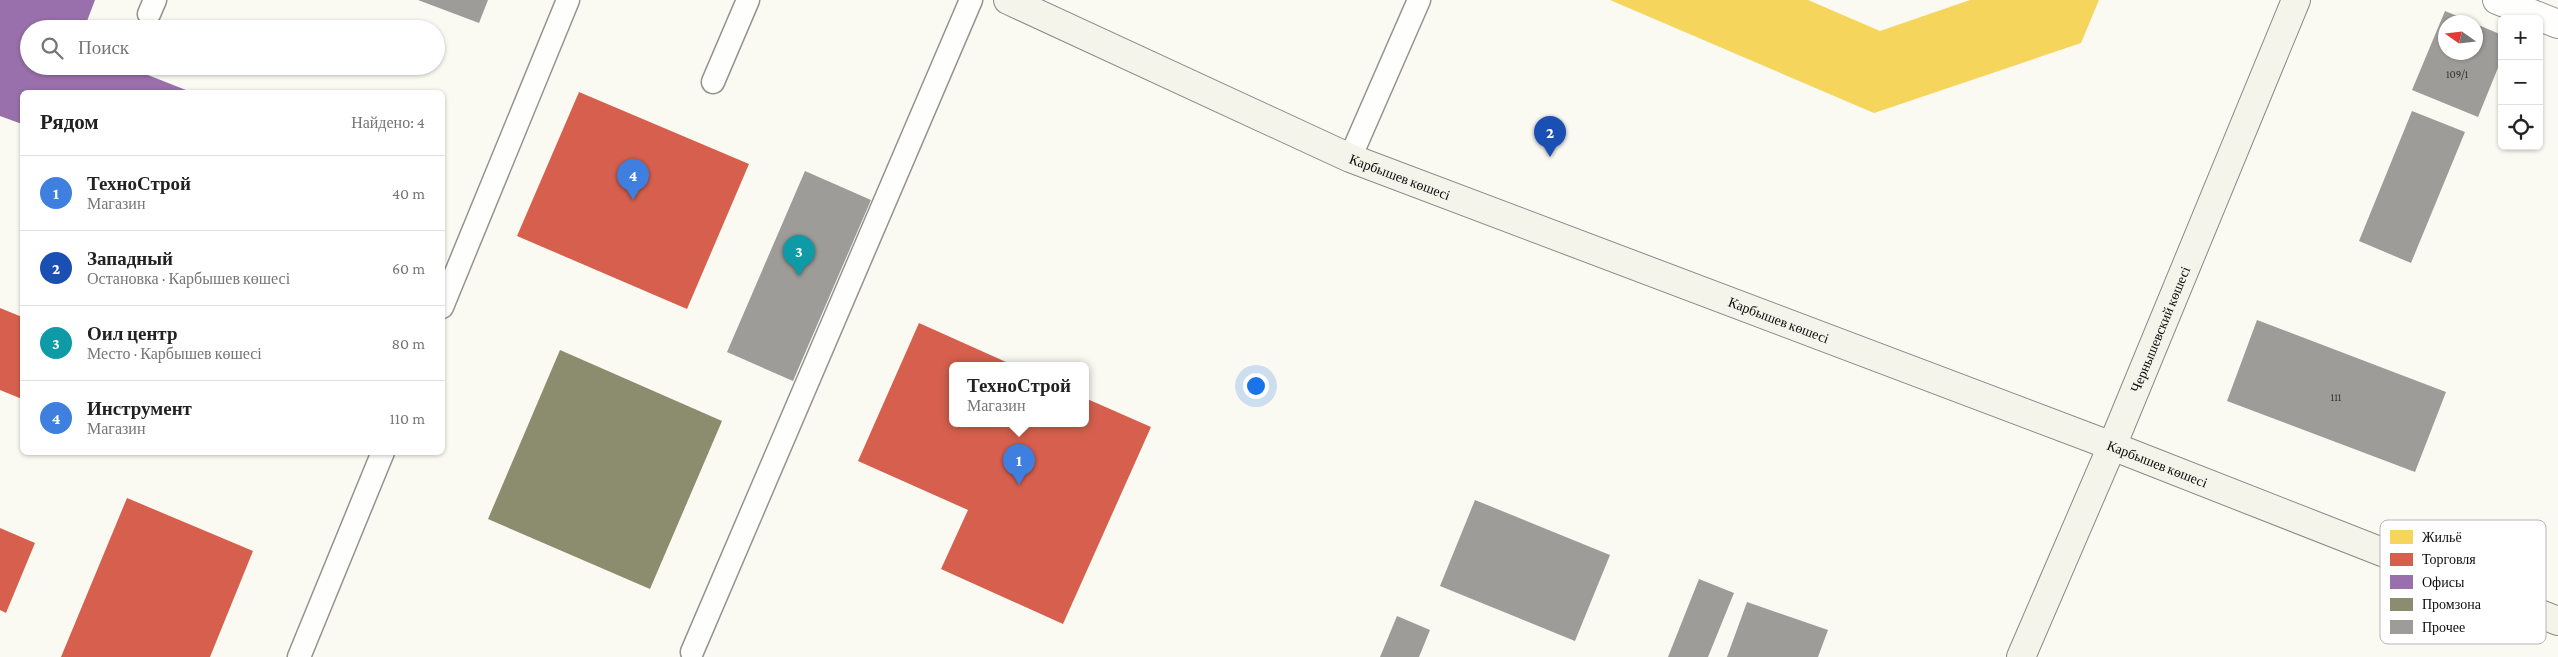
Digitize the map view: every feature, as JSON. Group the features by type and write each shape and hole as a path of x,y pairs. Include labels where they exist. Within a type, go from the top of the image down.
{"main road":[{"name":"Карбышев көшесі","path":"1008,0 1350,158 2112,446 2380,551"},
{"name":"Чернышевский көшесі","path":"2021,657 2112,446 2296,0"},
{"name":"Карбышев көшесі","path":"2546,616 2558,621"}],"street":[{"path":"2496,0 2558,24"}],"lane":[{"path":"445,300 568,0"},
{"path":"713,82 748,0"},
{"path":"692,652 971,0"},
{"path":"1350,158 1419,0"},
{"path":"299,657 382,455"}],"building: Жильё":[{"path":"1610,0 1808,0 1880,31 1970,0 2099,0 2081,43 1874,113"}],"building: Торговля":[{"path":"579,92 749,164 687,309 517,236"},
{"path":"0,308 20,316 20,398 0,390"},
{"path":"919,323 1006,362 949,362 949,427 1089,427 1089,400 1151,427 1063,624 941,569 968,510 858,461"},
{"path":"127,498 253,551 210,657 61,657"},
{"path":"0,528 35,543 6,613 0,610"}],"building: Офисы":[{"path":"0,0 95,0 87,20 20,20 20,75 148,75 186,90 20,90 20,123 0,116"}],"building: Промзона":[{"path":"560,350 722,421 650,589 488,519"}],"building: Прочее":[{"path":"418,0 488,0 479,23"},
{"path":"2445,11 2455,15 2443,15"},
{"path":"2483,27 2498,33 2498,68 2478,117 2412,90 2438,28 2438,60 2483,60"},
{"path":"2412,111 2465,132 2411,263 2359,241"},
{"path":"805,171 871,200 793,381 727,352"},
{"path":"2257,320 2446,392 2415,472 2227,401"},
{"path":"1475,500 1610,555 1575,641 1440,586"},
{"path":"1699,579 1734,593 1708,657 1668,657"},
{"path":"1747,602 1828,630 1818,657 1727,657"},
{"path":"1397,616 1430,630 1419,657 1380,657"}],"place":[{"name":"Западный","path":"1550,157"},
{"name":"Инструмент","path":"633,200"},
{"name":"Оил центр","path":"799,276"},
{"name":"ТехноСтрой","path":"1019,485"}]}
